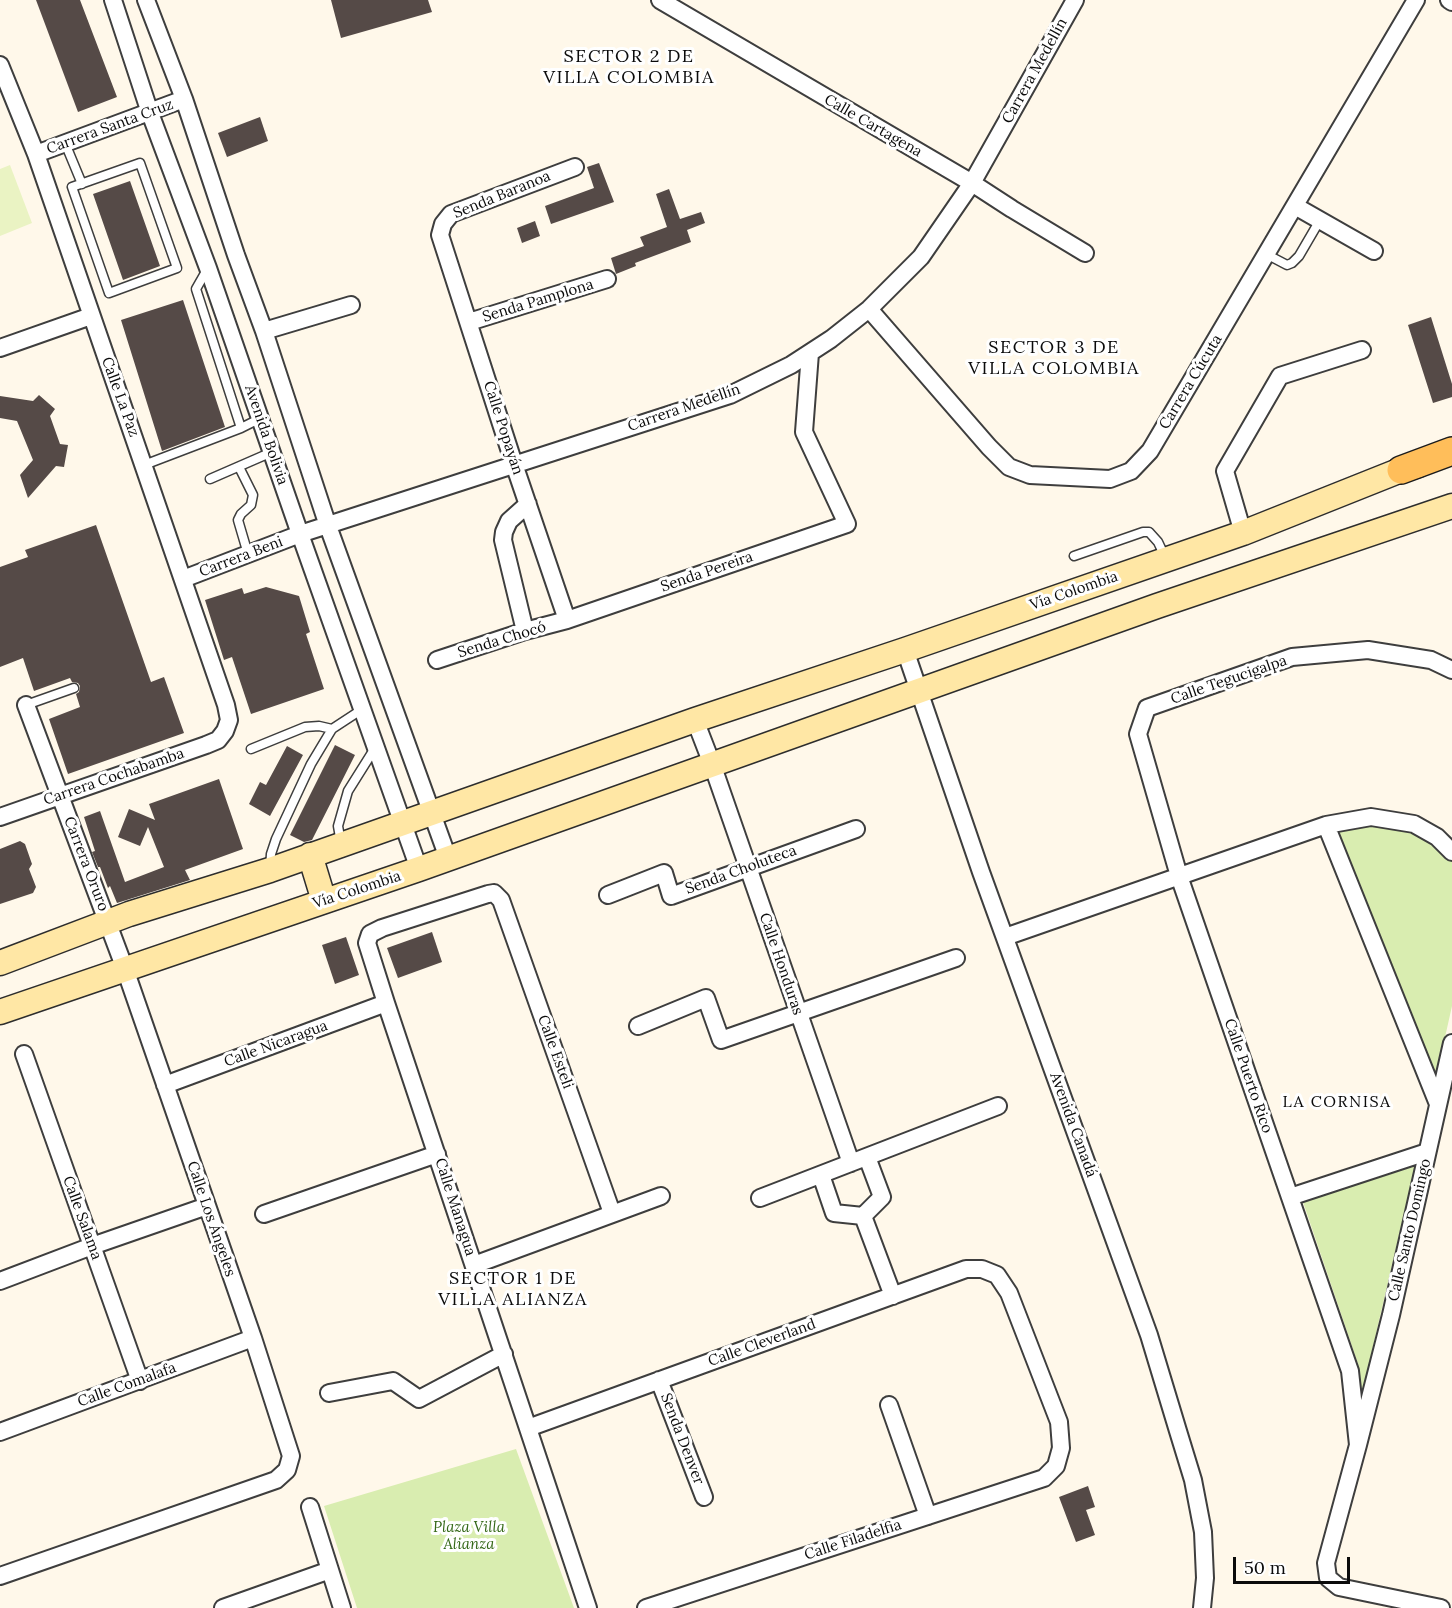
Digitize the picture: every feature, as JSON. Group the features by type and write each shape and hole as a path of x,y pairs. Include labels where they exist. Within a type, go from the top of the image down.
{"main road":[{"path":"1401,470 1452,451"},
{"name":"Vía Colombia","path":"0,963 109,922 270,870 695,720 1242,533 1401,470 1452,456"},
{"name":"Vía Colombia","path":"0,1012 419,869 1157,606 1452,506"},
{"path":"310,855 324,901"}],"street":[{"name":"Avenida Bolivia","path":"113,0 150,113 208,268 361,710 419,869"},
{"name":"Avenida Bolivia","path":"146,0 184,99 328,526 448,858"},
{"name":"Calle Cartagena","path":"660,0 972,183 1086,253"},
{"name":"Carrera Medellín","path":"300,534 730,395 791,365 831,339 869,309 921,256 972,183 1075,0"},
{"name":"Carrera Cúcuta","path":"869,309 1009,467 1030,475 1110,479 1131,471 1150,452 1416,0"},
{"name":"Calle La Paz","path":"0,65 36,154 226,705 229,720 225,731"},
{"name":"Carrera Santa Cruz","path":"36,154 184,99"},
{"name":"Senda Baranoa","path":"440,235 442,224 451,214 575,166"},
{"path":"1295,206 1374,251"},
{"name":"Calle Popayán","path":"440,235 567,620"},
{"name":"Senda Pamplona","path":"469,322 607,279"},
{"path":"264,331 351,305"},
{"path":"0,348 91,316"},
{"path":"1242,533 1225,471 1280,376 1362,350"},
{"name":"Senda Pereira","path":"567,620 847,524 804,432 810,353"},
{"path":"525,631 503,540 509,521 528,504"},
{"name":"Carrera Beni","path":"183,579 300,534"},
{"name":"Senda Chocó","path":"437,660 525,631 567,620"},
{"name":"Avenida Canadá","path":"905,650 1005,937 1149,1335 1193,1480 1203,1532 1205,1578 1202,1608"},
{"name":"Calle Tegucigalpa","path":"1147,708 1292,657 1368,650 1431,660 1452,670"},
{"name":"Carrera Oruro","path":"26,705 125,969"},
{"name":"Calle Puerto Rico","path":"1147,708 1138,734 1179,876 1350,1371 1359,1445"},
{"path":"695,720 712,764"},
{"name":"Carrera Cochabamba","path":"0,817 206,745 218,740 225,731"},
{"name":"Calle Honduras","path":"712,764 851,1163"},
{"path":"1005,937 1326,825 1371,817 1414,824 1437,837 1452,852"},
{"path":"1326,825 1438,1104"},
{"name":"Senda Choluteca","path":"608,895 664,873 671,896 856,829"},
{"name":"Calle Managua","path":"494,893 382,928 370,934 368,943 386,1004 588,1608"},
{"name":"Calle Esteli","path":"494,893 501,900 612,1213"},
{"path":"638,1026 706,998 721,1040 956,958"},
{"name":"Calle Los Ángeles","path":"0,1576 276,1480 287,1470 291,1456 253,1338 125,969"},
{"name":"Calle Nicaragua","path":"165,1084 386,1004"},
{"name":"Calle Santo Domingo","path":"1394,1604 1339,1587 1328,1578 1326,1563 1359,1445 1391,1315 1452,1043"},
{"name":"Calle Salama","path":"24,1054 140,1381"},
{"path":"760,1198 998,1106"},
{"path":"1290,1197 1427,1152"},
{"path":"264,1214 437,1154"},
{"path":"863,1216 882,1197 867,1157"},
{"path":"821,1175 834,1213 863,1216"},
{"path":"474,1265 662,1196"},
{"path":"0,1281 207,1206"},
{"path":"863,1216 893,1296"},
{"name":"Calle Cleverland","path":"528,1428 966,1269 982,1269 997,1275 1009,1293 1059,1422 1061,1448 1056,1466"},
{"name":"Calle Comalafa","path":"0,1432 253,1338"},
{"path":"329,1393 393,1381 419,1399 504,1354"},
{"name":"Senda Denver","path":"659,1380 704,1497"},
{"path":"889,1405 928,1516"},
{"name":"Calle Filadelfia","path":"646,1608 686,1601 1044,1478 1056,1466"},
{"path":"310,1507 342,1608"},
{"path":"223,1608 330,1570"},
{"path":"1394,1604 1441,1608"}],"lane":[{"path":"66,144 82,184"},
{"path":"140,163 177,268 109,293 72,188 82,184 140,163"},
{"path":"1266,255 1287,265 1292,263 1299,256 1320,220"},
{"path":"208,268 196,290 241,429"},
{"path":"144,465 241,429 261,418"},
{"path":"210,479 272,452"},
{"path":"239,466 254,495 251,505 238,520 248,554"},
{"path":"1074,556 1143,532 1149,532 1158,542 1166,559"},
{"path":"26,705 74,688"},
{"path":"270,870 271,854 311,764 332,729 361,710"},
{"path":"251,749 305,727 319,726 332,729"},
{"path":"342,844 338,826 348,790 375,748"}],"green space":[{"path":"10,165 32,223 0,236 0,169"},
{"path":"1373,823 1410,832 1433,844 1452,861 1452,1006 1435,1082 1334,830"},
{"path":"1415,1166 1362,1394 1358,1364 1303,1202"},
{"name":"Plaza Villa Alianza","path":"516,1449 574,1608 357,1608 324,1506"}],"building":[{"path":"36,0 80,0 117,97 78,112"},
{"path":"331,0 428,0 432,12 341,38"},
{"path":"260,117 268,141 227,157 218,133"},
{"path":"599,163 614,202 551,224 545,206 594,188 587,167"},
{"path":"130,181 160,266 123,280 93,194"},
{"path":"669,189 680,219 701,212 705,223 687,230 691,242 635,263 636,266 616,274 611,258 644,246 640,237 667,227 656,194"},
{"path":"535,221 540,236 522,243 517,228"},
{"path":"183,300 225,427 162,451 121,320"},
{"path":"1431,317 1452,384 1452,397 1433,403 1408,325"},
{"path":"39,395 55,409 50,416 60,444 68,445 64,467 56,466 28,498 20,475 33,460 17,421 0,418 0,396 33,401"},
{"path":"96,525 151,682 164,677 184,733 68,774 49,719 80,707 76,694 80,686 72,682 70,678 34,691 23,658 0,667 0,567 28,557 25,550"},
{"path":"266,587 299,596 310,632 306,634 324,689 251,714 232,657 224,660 205,600 242,588 244,594"},
{"path":"335,745 355,755 312,840 304,842 290,835"},
{"path":"287,746 303,755 270,816 249,804 260,782 266,785"},
{"path":"219,779 243,849 185,870 190,880 117,903 92,852 95,851 84,817 100,811 125,882 164,867 148,827 140,846 118,837 129,809 155,820 149,804"},
{"path":"20,841 25,844 32,864 29,869 36,887 33,893 0,904 0,849"},
{"path":"432,932 442,962 398,978 387,948"},
{"path":"346,937 359,975 335,984 322,945"},
{"path":"1088,1486 1095,1507 1086,1510 1095,1535 1076,1542 1059,1497"}],"district":[{"name":"SECTOR 2 DE VILLA COLOMBIA","path":"629,67"},
{"name":"SECTOR 3 DE VILLA COLOMBIA","path":"1054,358"},
{"name":"LA CORNISA","path":"1337,1102"},
{"name":"SECTOR 1 DE VILLA ALIANZA","path":"513,1289"}]}
